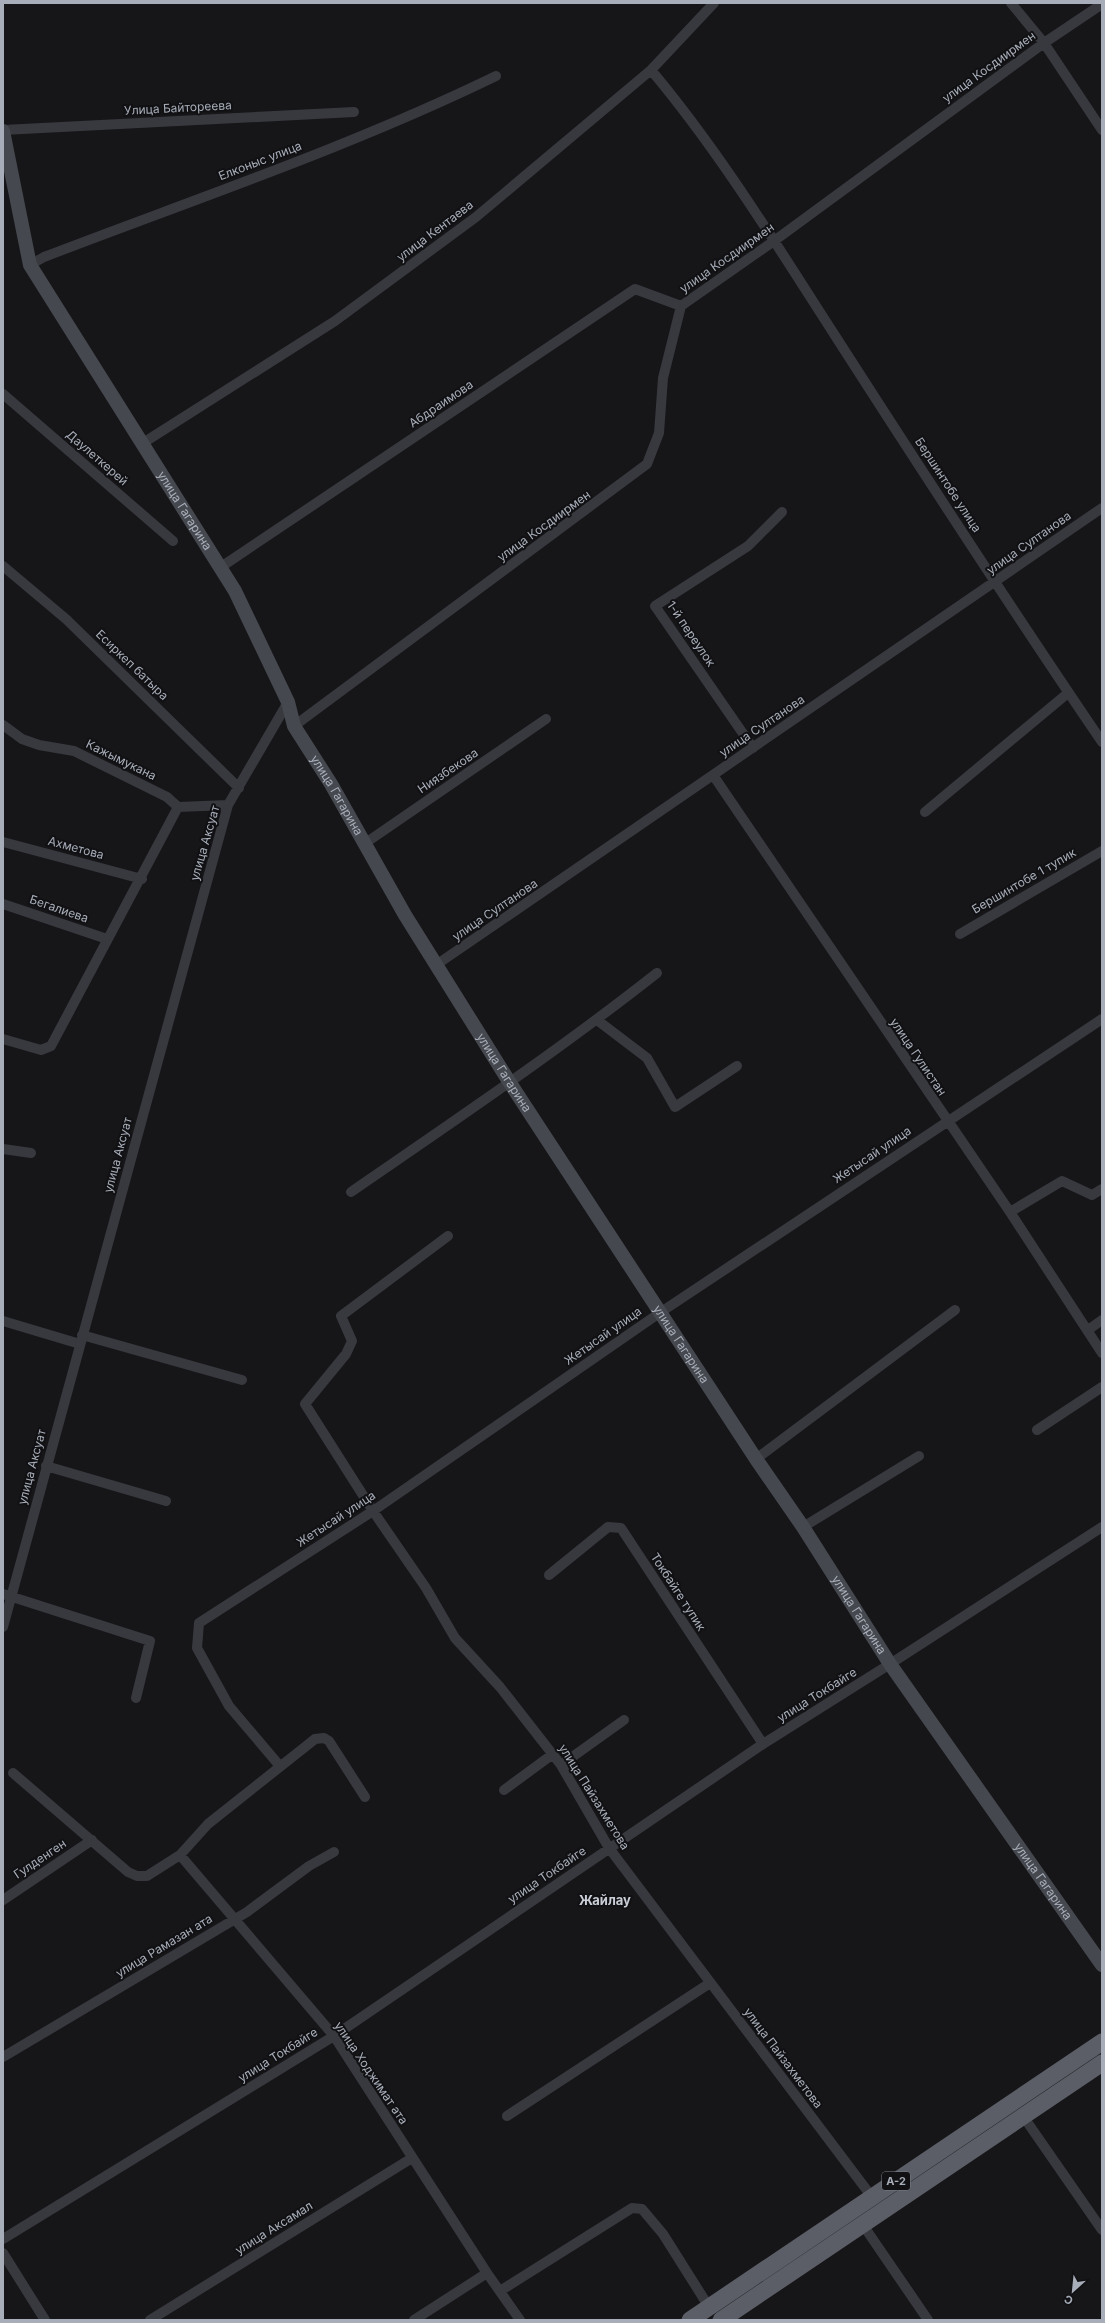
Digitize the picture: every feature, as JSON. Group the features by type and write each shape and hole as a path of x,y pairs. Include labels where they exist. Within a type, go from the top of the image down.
{"highway":[{"name":"A-2","path":"690,2320 1102,2042"},
{"name":"A-2","path":"721,2320 1102,2063"}],"main road":[{"name":"улица Гагарина","path":"3,131 30,265 235,590 288,702 294,726 331,784 364,844 436,965 510,1083 661,1312 756,1460 803,1527 890,1664 1102,1965"}],"street":[{"name":"улица Кентаева","path":"143,443 335,321 476,217 651,70 714,3"},
{"path":"1011,3 1044,43 1102,130"},
{"name":"улица Косдиирмен","path":"294,726 648,464 659,433 663,378 682,306 774,241 1044,43 1102,4"},
{"name":"Бершинтобе улица","path":"651,70 676,100 774,241 995,582 1102,742"},
{"name":"Елконыс улица","path":"30,265 44,257 342,144 413,115 496,76"},
{"name":"Улица Байтореева","path":"3,131 354,112"},
{"name":"Абдраимова","path":"221,567 635,289 682,306"},
{"name":"Даулеткерей","path":"3,394 173,541"},
{"name":"улица Султанова","path":"436,965 1102,508"},
{"name":"1-й переулок","path":"752,748 655,606 748,546 782,512"},
{"name":"Есиркеп батыра","path":"3,566 66,619 239,788"},
{"path":"925,812 1068,693"},
{"name":"улица Аксуат","path":"3,1627 7,1595 46,1466 228,805 288,702"},
{"name":"Ниязбекова","path":"364,844 546,719"},
{"name":"Кажымукана","path":"3,725 22,739 74,751 167,797 178,807"},
{"name":"улица Гулистан","path":"713,775 946,1121 1010,1212 1102,1353"},
{"path":"3,1039 41,1050 51,1046 107,939 142,879 178,807 228,805"},
{"name":"Ахметова","path":"3,842 142,879"},
{"name":"Бершинтобе 1 тупик","path":"960,934 1102,851"},
{"name":"Бегалиева","path":"3,904 107,939"},
{"path":"351,1192 510,1083 597,1020 656,973"},
{"name":"Жетысай улица","path":"279,1765 229,1706 198,1648 199,1623 373,1511 661,1312 946,1121 1102,1019"},
{"path":"597,1020 647,1058 675,1107 737,1066"},
{"path":"3,1149 31,1153"},
{"path":"1010,1212 1062,1181 1092,1195 1102,1189"},
{"name":"улица Пайзахметова","path":"448,1236 341,1316 352,1342 346,1354 305,1404 373,1511 426,1588 455,1638 500,1687 553,1754 561,1765 609,1848 872,2197"},
{"path":"756,1460 955,1310"},
{"path":"1088,1330 1102,1320"},
{"path":"3,1321 242,1380"},
{"path":"1037,1430 1102,1387"},
{"path":"803,1527 919,1456"},
{"path":"46,1466 166,1501"},
{"name":"Токбайге тупик","path":"549,1575 608,1527 620,1528 763,1744"},
{"name":"улица Токбайге","path":"3,2239 334,2036 763,1744 1102,1527"},
{"path":"7,1595 150,1641 136,1698"},
{"path":"561,1765 624,1720"},
{"path":"14,1773 128,1872 137,1876 147,1876 180,1855 208,1824 279,1765 315,1739 324,1738 365,1797"},
{"path":"504,1790 553,1754"},
{"name":"Гулденген","path":"3,1900 92,1840"},
{"name":"улица Рамазан ата","path":"3,2057 234,1920 309,1866 334,1852"},
{"name":"улица Ходжимат ата","path":"180,1855 334,2036 487,2273 520,2320"},
{"path":"506,2116 710,1983"},
{"path":"1024,2116 1102,2230"},
{"name":"улица Аксамал","path":"150,2320 412,2158"},
{"path":"500,2291 632,2208 642,2209 664,2234 709,2307"},
{"path":"862,2225 928,2320"},
{"path":"3,2253 45,2320"},
{"path":"414,2320 487,2273"}],"district":[{"name":"Жайлау","path":"605,1900"}]}
